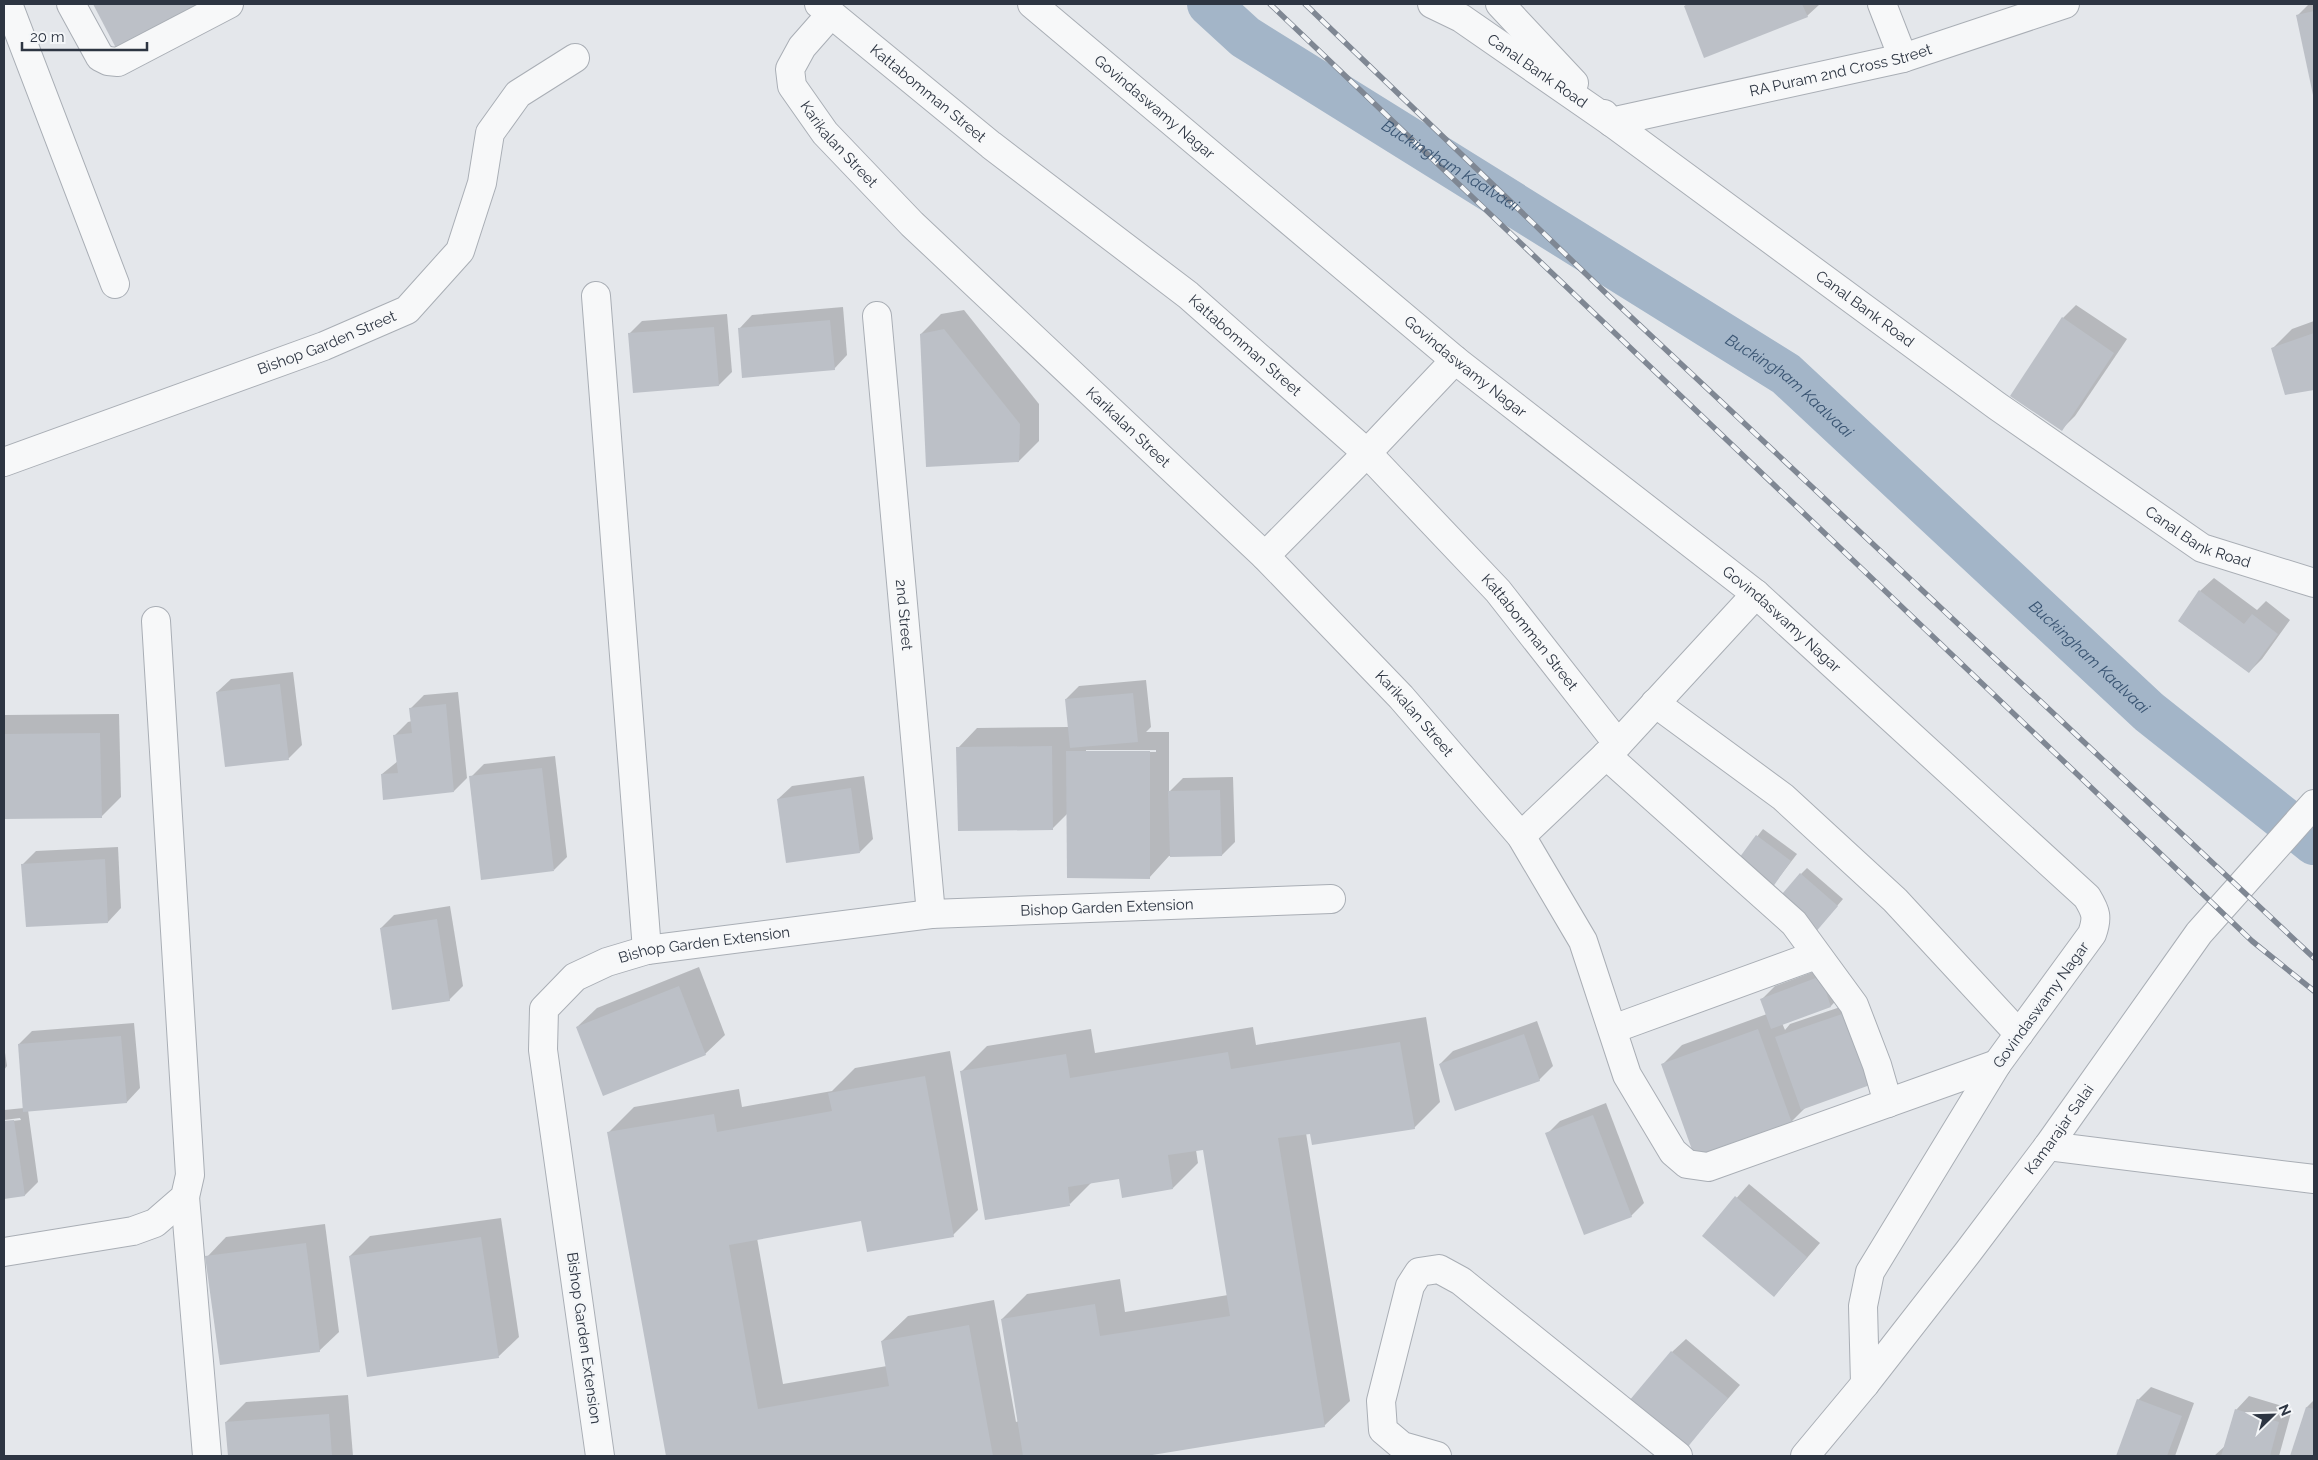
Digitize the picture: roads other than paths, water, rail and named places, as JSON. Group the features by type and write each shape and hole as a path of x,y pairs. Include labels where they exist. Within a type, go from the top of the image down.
{"street":[{"path":"8,4 115,284"},
{"path":"72,4 100,57 108,62 118,62 229,4"},
{"name":"Govindaswamy Nagar","path":"1032,4 1455,360 1756,594 2087,897 2094,908 2097,920 2092,934 1997,1064 1870,1272 1863,1306 1865,1384"},
{"name":"Canal Bank Road","path":"1432,4 1461,18 1612,122 1997,406 2202,548 2314,583"},
{"path":"1500,4 1612,122"},
{"path":"1882,4 1903,58"},
{"name":"RA Puram 2nd Cross Street","path":"1612,122 1903,58 2065,4"},
{"name":"Kattabomman Street","path":"825,9 991,145 1188,295 1367,453 1498,592 1612,749 1794,923 1854,1006 1877,1065 1888,1104"},
{"name":"Karikalan Street","path":"825,9 790,69 792,86 825,133 912,224 1265,556 1400,697 1521,836 1583,940 1627,1075 1673,1152 1687,1164 1708,1167 1997,1064"},
{"name":"Bishop Garden Street","path":"4,462 324,346 407,310 460,251 482,183 490,133 518,94 575,58"},
{"path":"596,296 646,950"},
{"name":"2nd Street","path":"877,316 931,914"},
{"path":"1265,556 1367,453 1455,360"},
{"path":"1521,836 1612,749 1756,594"},
{"path":"156,621 190,1175 185,1197 207,1456"},
{"path":"1655,703 1783,796 1896,900 2019,1034"},
{"name":"Kamarajar Salai","path":"1805,1456 1865,1384 2048,1146 2200,933 2314,804"},
{"name":"Bishop Garden Extension","path":"600,1456 543,1050 544,1009 575,977 607,962 646,950 931,914 1332,899"},
{"path":"1612,1029 1816,955"},
{"path":"2048,1146 2314,1179"},
{"path":"4,1252 133,1231 155,1223 185,1197"},
{"path":"1437,1456 1402,1446 1382,1430 1381,1401 1410,1286 1419,1272 1439,1268 1461,1281 1678,1456"}],"waterway":[{"name":"Buckingham Kaalvaai","path":"1209,4 1245,37 1786,374 2149,712 2314,843"}],"railway":[{"path":"1270,4 2252,941 2314,991"},
{"path":"1305,4 1614,301 2314,958"}]}
